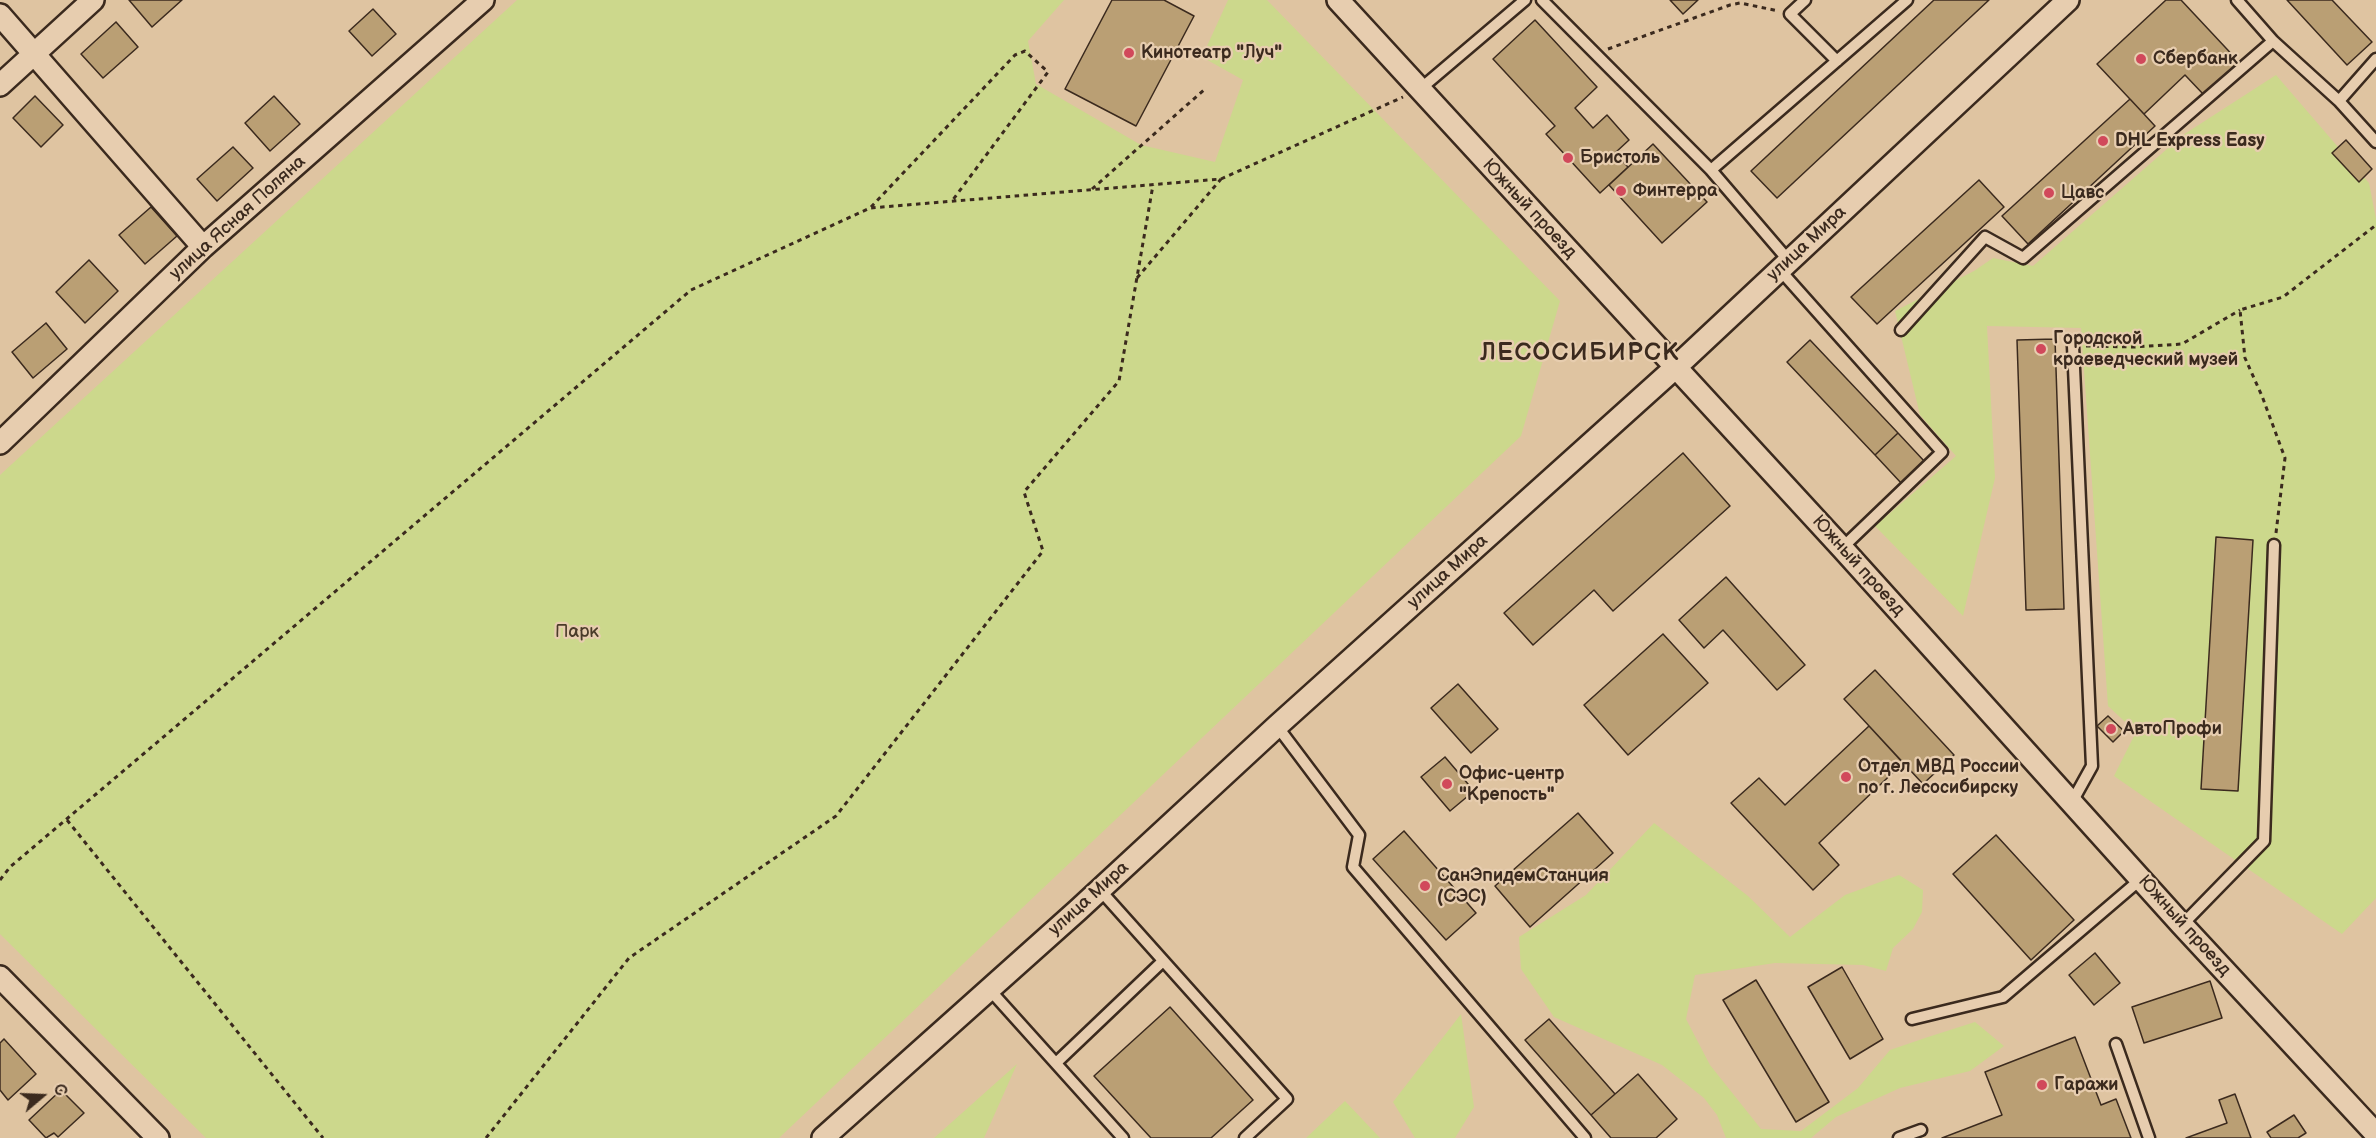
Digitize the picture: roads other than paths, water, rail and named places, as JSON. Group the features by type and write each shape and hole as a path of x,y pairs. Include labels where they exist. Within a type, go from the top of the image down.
{"street":[{"path":"0,85 93,0"},
{"name":"улица Ясная Поляна","path":"0,443 203,247 483,0"},
{"name":"Южный проезд","path":"1338,0 1418,90 1842,548 2182,925 2376,1134"},
{"name":"улица Мира","path":"823,1138 1676,367 2068,0"},
{"path":"0,15 203,247"},
{"path":"0,977 158,1138"}],"lane":[{"path":"1418,90 1525,0"},
{"path":"1542,0 1711,170 1784,265 1942,452 1842,548"},
{"path":"1805,0 1790,14 1837,61"},
{"path":"1711,170 1907,0"},
{"path":"2237,0 2273,41 2339,101 2376,142"},
{"path":"1901,330 1985,237 2023,258 2273,41"},
{"path":"2339,101 2376,59"},
{"path":"2072,801 2092,766 2073,346"},
{"path":"2182,925 2264,841 2274,545"},
{"path":"1277,726 1359,835 1353,867 1585,1138"},
{"path":"1912,1019 2003,997 2140,879"},
{"path":"1100,890 1287,1099 1245,1138"},
{"path":"1056,1063 1163,961"},
{"path":"988,989 1123,1138"},
{"path":"2116,1044 2149,1138"},
{"path":"1899,1138 1920,1130"}],"place":[{"name":"Кинотеатр \"Луч\"","path":"1129,53"},
{"name":"Сбербанк","path":"2141,59"},
{"name":"DHL Express Easy","path":"2103,141"},
{"name":"Бристоль","path":"1568,158"},
{"name":"Финтерра","path":"1621,191"},
{"name":"Цавс","path":"2049,193"},
{"name":"Городской краеведческий музей","path":"2041,349"},
{"name":"АвтоПрофи","path":"2111,729"},
{"name":"Отдел МВД России по г. Лесосибирску","path":"1846,777"},
{"name":"Офис-центр \"Крепость\"","path":"1447,784"},
{"name":"СанЭпидемСтанция (СЭС)","path":"1425,886"},
{"name":"Гаражи","path":"2042,1085"}],"district":[{"name":"ЛЕСОСИБИРСК","path":"1580,354"}],"park label":[{"name":"Парк","path":"577,632"}]}
